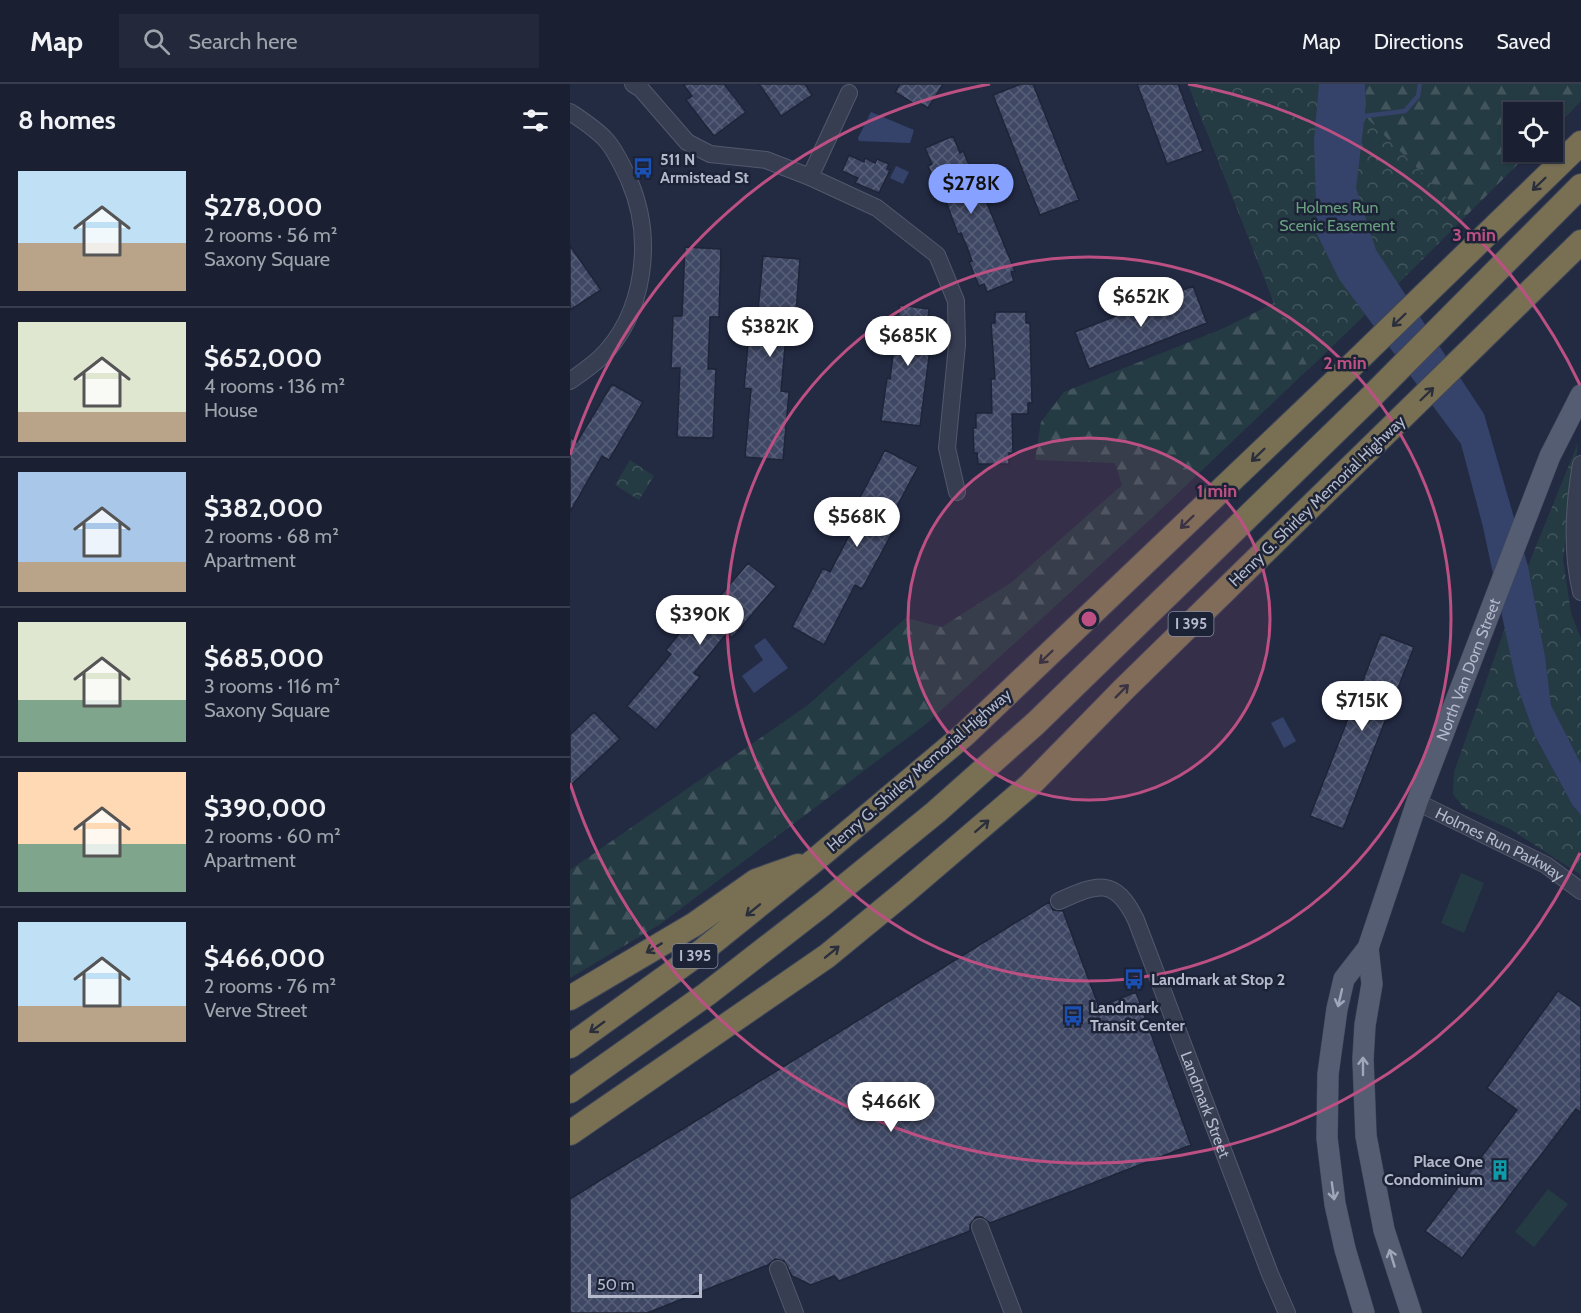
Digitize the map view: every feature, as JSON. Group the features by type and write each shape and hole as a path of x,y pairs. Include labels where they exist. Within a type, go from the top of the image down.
{"highway":[{"name":"Henry G. Shirley Memorial Highway","path":"570,1046 702,951 964,735 1344,373 1581,143"},
{"path":"570,1091 707,994 823,904 936,812 1036,723 1372,396 1581,186"},
{"name":"Henry G. Shirley Memorial Highway","path":"570,1133 827,956 1030,785 1124,689 1581,242"},
{"path":"570,998 695,924 756,881 815,860"},
{"path":"570,1150 785,986"}],"main road":[{"name":"North Van Dorn Street","path":"1365,1313 1345,1249 1329,1163 1328,1074 1337,1009 1344,979 1368,948 1417,802 1522,527 1561,432 1581,395"},
{"name":"North Van Dorn Street","path":"1368,948 1372,984 1365,1025 1363,1059 1366,1136 1384,1230 1411,1313"}],"street":[{"path":"633,84 687,142 710,154 766,160 810,177 877,208 937,255 956,302 957,345 947,448 957,492"},
{"path":"810,177 849,93"},
{"path":"570,112 606,141 624,168 642,222 644,243 642,268 635,300 621,329 600,358 570,381"},
{"path":"1581,464 1576,493 1575,528 1576,564 1581,592"},
{"name":"Holmes Run Parkway","path":"1417,802 1546,865 1581,891"},
{"name":"Landmark Street","path":"1059,901 1091,887 1114,889 1128,902 1287,1313"},
{"path":"980,1227 1013,1313"},
{"path":"778,1269 795,1313"}],"green space":[{"path":"1188,84 1312,84 1339,279 1365,315 1154,516 926,724 659,925 570,978 570,870 808,705 906,618 942,627 1012,582 1122,485 1115,463 1035,460 1041,422 1064,392 1222,329 1274,303"},
{"name":"Holmes Run Scenic Easement","path":"1188,84 1365,84 1365,116 1465,216 1309,369 1275,303"},
{"path":"1365,84 1581,84 1581,101 1563,120 1563,102 1503,102 1503,162 1520,162 1398,284 1376,250 1356,188 1366,105"},
{"path":"1578,443 1563,560 1571,613 1581,639 1581,764 1551,705 1545,656 1528,566"},
{"path":"630,460 654,476 639,500 615,485"},
{"path":"1505,628 1517,686 1535,736 1573,806 1581,815 1581,875 1510,829 1464,808 1453,794 1454,772"},
{"path":"1461,873 1484,883 1464,933 1441,923"},
{"path":"1548,1189 1568,1204 1534,1247 1515,1232"}],"water":[{"path":"1319,84 1365,84 1366,105 1356,188 1376,250 1484,414 1528,566 1545,656 1551,705 1581,764 1581,815 1573,806 1535,736 1517,686 1483,527 1461,444 1339,279 1317,234 1314,141"},
{"path":"871,112 914,130 910,143 859,141 858,138"},
{"path":"896,166 909,172 903,184 890,178"},
{"path":"765,638 788,668 754,693 742,676 763,660 754,646"},
{"path":"1283,717 1296,741 1284,748 1271,723"}],"building":[{"path":"683,84 724,84 746,112 714,136 686,100 692,96"},
{"path":"759,84 805,84 812,95 781,116"},
{"path":"900,84 943,84 928,108 918,102 916,105 895,92"},
{"path":"1021,84 1033,84 1079,200 1040,215 993,95"},
{"path":"1137,84 1178,84 1203,151 1167,164"},
{"path":"953,136 960,153 963,151 984,196 1015,271 1011,272 1014,281 987,292 984,284 979,286 969,262 972,261 967,247 961,233 958,234 941,188 938,189 928,166 932,164 925,148"},
{"path":"849,155 864,162 865,158 875,163 877,159 889,164 887,169 890,170 879,193 855,183 858,178 842,171"},
{"path":"570,246 601,290 570,310"},
{"path":"685,247 721,249 719,317 710,317 708,369 716,369 713,438 677,437 680,368 671,368 673,316 682,316"},
{"path":"763,256 800,259 795,326 787,325 781,391 789,392 783,460 745,457 751,389 744,388 750,322 757,322"},
{"path":"1193,286 1207,323 1089,369 1075,332"},
{"path":"900,305 929,309 927,325 933,326 920,426 881,421 894,347 888,346 892,319 898,320"},
{"path":"995,312 1026,312 1026,323 1030,323 1032,403 1028,403 1028,414 1012,414 1013,453 1009,453 1009,464 978,464 977,453 974,453 973,428 976,428 976,413 992,413 991,379 995,379 991,323 995,323"},
{"path":"612,384 643,402 609,460 602,456 570,512 570,437 577,442"},
{"path":"885,450 918,467 886,527 893,531 862,589 855,585 824,645 792,627 823,568 830,572 861,513 854,509"},
{"path":"748,563 776,586 732,638 727,633 694,673 700,677 656,730 627,706 671,654 666,650 699,610 705,614"},
{"path":"1381,634 1414,647 1343,829 1310,816"},
{"path":"594,712 620,739 570,786 570,735"},
{"path":"1049,902 1053,910 1063,911 1099,1007 1136,992 1191,1145 990,1223 982,1217 976,1217 970,1225 970,1231 839,1281 834,1276 811,1285 792,1276 784,1261 775,1259 768,1265 647,1313 570,1313 570,1199"},
{"name":"Place One Condominium","path":"1558,991 1581,1007 1581,1113 1576,1109 1462,1258 1425,1231 1517,1110 1487,1088"}],"waterway":[{"path":"1362,121 1365,116 1405,111 1418,96 1420,84"}],"place":[{"name":"511 N Armistead St","path":"643,168"},
{"name":"Landmark at Stop 2","path":"1134,979"},
{"name":"Landmark Transit Center","path":"1073,1016"},
{"name":"Place One Condominium","path":"1500,1170"}]}
